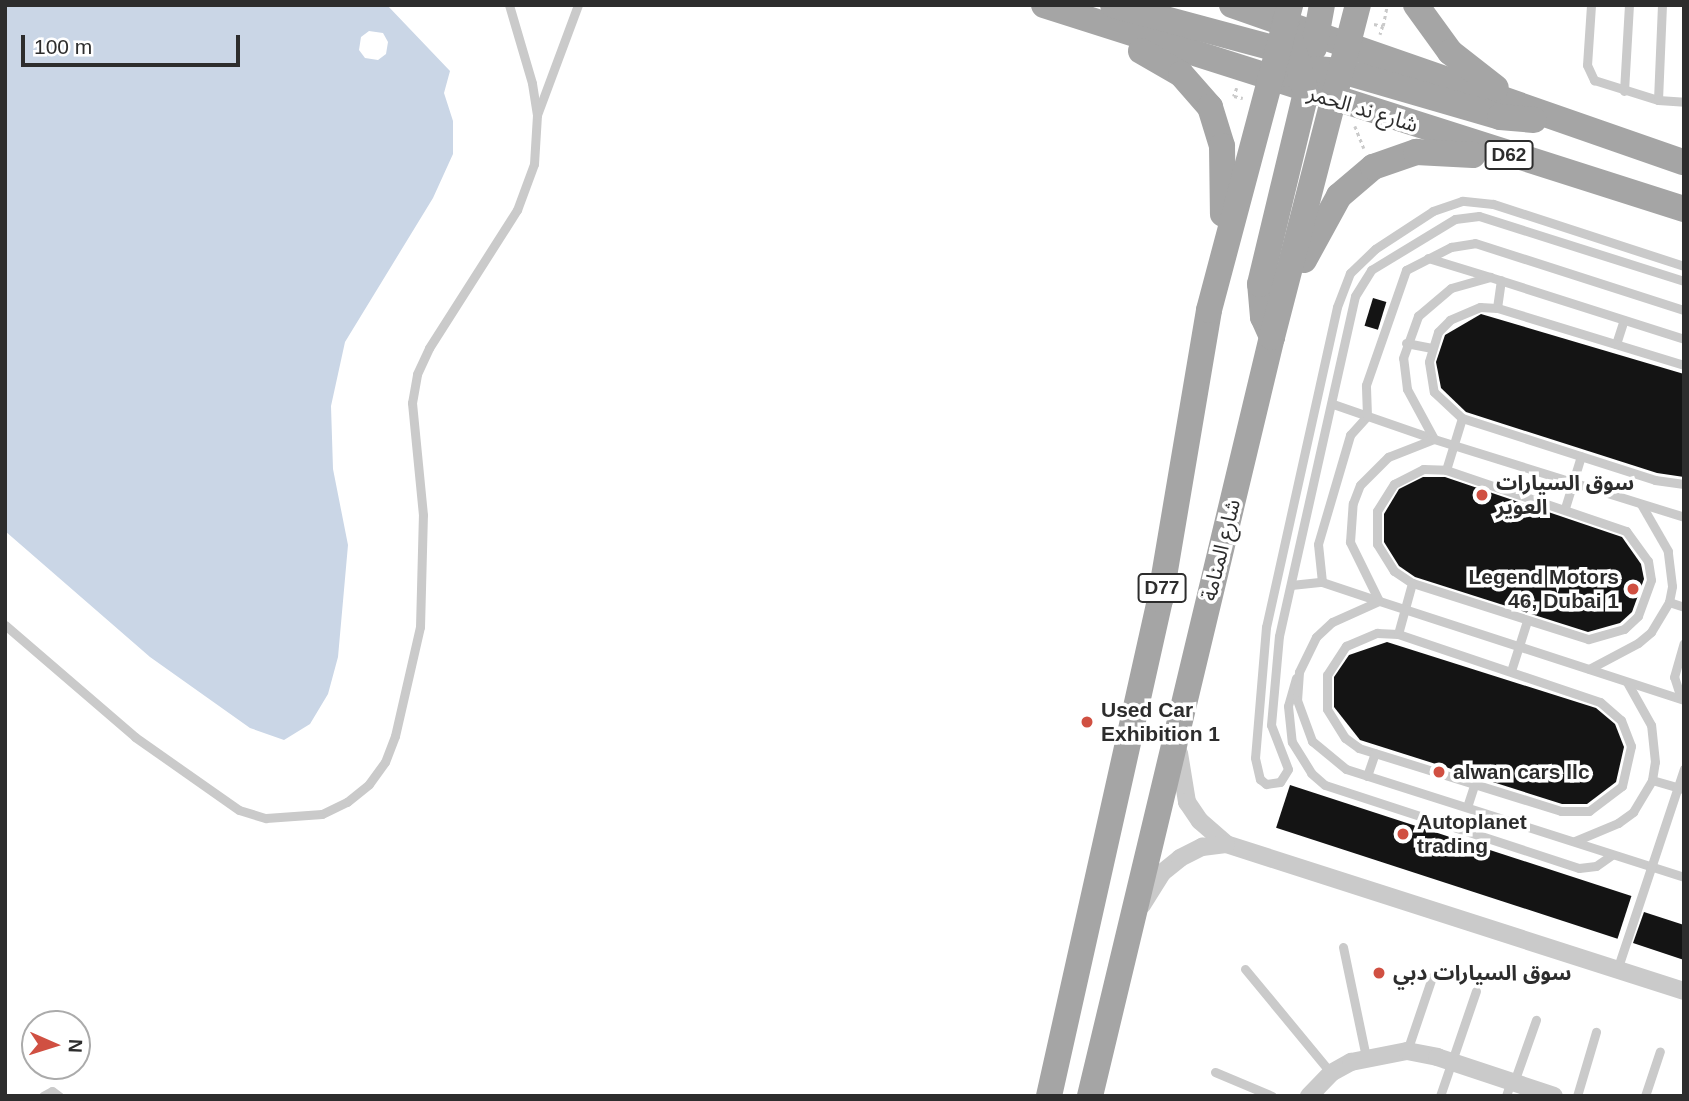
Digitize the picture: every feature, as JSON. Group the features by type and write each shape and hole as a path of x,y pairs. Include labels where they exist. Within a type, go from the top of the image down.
{"main road":[{"path":"1113,5 1500,117 1557,117"},
{"path":"1272,337 1261,306 1260,284 1322,5"},
{"name":"شارع المنامة","path":"1090,1096 1272,337 1335,100 1309,62 1349,43 1358,5"},
{"path":"1416,5 1450,52 1514,102"},
{"name":"D62","path":"1234,6 1287,13 1309,62 1349,43 1684,162"},
{"path":"1056,8 1269,80 1309,62"},
{"path":"1056,8 1168,66 1202,95 1215,120 1222,146 1224,248"},
{"name":"D77","path":"1049,1096 1160,600 1197,373 1224,248 1269,80"},
{"name":"شارع ند الحمر","path":"1335,100 1684,209"},
{"path":"1281,305 1330,209 1349,185 1373,167 1401,155 1432,151 1528,160"}],"street":[{"path":"1178,729 1179,769 1187,802 1200,821 1226,844 1684,991"},
{"path":"1130,922 1171,864 1190,851 1226,844"},
{"path":"1309,1096 1331,1073 1366,1056 1407,1051 1452,1062 1510,1086 1554,1096"}],"lane":[{"path":"5,625 135,737 239,810 266,818 321,814 347,802 369,784 385,762 395,736 420,627 423,515 412,403 417,374 527,188 537,139 537,114 524,51 509,5"},
{"path":"537,114 578,5"},
{"path":"1591,5 1588,73 1594,80 1658,100 1684,102"},
{"path":"1624,91 1629,5"},
{"path":"1658,100 1662,5"},
{"path":"1684,266 1478,200 1462,201 1433,211 1361,260 1350,273 1337,307 1266,627 1255,758 1260,779 1273,784 1288,769 1271,724 1279,636 1361,282 1383,261 1455,219 1491,219 1684,281"},
{"path":"1367,416 1363,395 1399,282 1406,270 1459,244 1475,243 1684,310"},
{"path":"1428,258 1684,339"},
{"path":"1433,439 1407,389 1406,343 1418,316 1439,295 1490,277"},
{"path":"1497,308 1501,281"},
{"path":"1684,365 1497,308 1480,307 1457,316 1438,332 1431,348 1430,377 1434,392 1462,418 1655,480 1684,484"},
{"path":"1616,344 1624,320"},
{"path":"1406,343 1431,348"},
{"path":"1333,404 1433,439 1682,515"},
{"path":"1322,582 1318,544 1350,435 1367,416"},
{"path":"1446,470 1462,418"},
{"path":"1379,601 1350,542 1353,503 1360,485 1388,457 1433,439"},
{"path":"1565,508 1581,456"},
{"path":"1423,469 1446,470 1609,523 1639,544 1648,561 1647,599 1631,622 1607,637 1588,639 1412,583 1384,559 1376,536 1377,512 1394,484 1407,475 1423,469"},
{"path":"1589,669 1638,643 1656,625 1669,602 1672,586 1668,551 1642,504"},
{"path":"1291,584 1322,582 1682,699"},
{"path":"1398,634 1412,583"},
{"path":"1379,601 1332,622 1316,637 1299,672 1287,706 1290,734 1300,759 1325,785 1579,868 1596,866 1612,855"},
{"path":"1669,602 1684,607"},
{"path":"1511,671 1527,621"},
{"path":"1398,634 1511,671 1612,709 1629,739 1628,774 1613,797 1575,813 1474,785 1375,753 1345,738 1326,709 1327,675 1340,653 1360,638 1398,634"},
{"path":"1682,699 1674,677 1684,643"},
{"path":"1299,672 1297,700 1312,741 1346,769 1684,877"},
{"path":"1575,841 1618,824 1633,812 1652,780 1653,734 1627,681"},
{"path":"1367,776 1375,753"},
{"path":"1617,970 1681,789 1684,769"},
{"path":"1652,780 1681,789"},
{"path":"1467,807 1474,785"},
{"path":"1343,947 1366,1056"},
{"path":"1245,969 1331,1073"},
{"path":"1407,1051 1432,977"},
{"path":"1440,1096 1476,991"},
{"path":"1510,1086 1536,1020"},
{"path":"1577,1096 1596,1032"},
{"path":"1646,1096 1660,1051"},
{"path":"1215,1072 1272,1096"},
{"path":"43,1096 52,1090 59,1096"}],"path":[{"path":"1383,26 1387,5"}],"water":[{"path":"5,5 387,5 450,71 444,93 453,121 453,154 433,198 345,342 331,406 333,469 348,545 338,657 328,694 310,724 284,740 250,728 150,657 5,531","holes":["369,31 383,33 388,42 386,54 378,60 365,58 359,50 361,37"]}],"building":[{"path":"1373,298 1386,302 1378,330 1365,326"},
{"path":"1481,314 1684,374 1684,477 1657,473 1466,412 1441,388 1436,362 1445,335"},
{"path":"1423,477 1445,477 1622,537 1641,564 1644,579 1632,612 1620,623 1588,632 1415,577 1399,566 1384,542 1384,514 1399,489"},
{"path":"1387,642 1596,708 1615,724 1624,747 1616,782 1587,804 1562,804 1360,740 1334,707 1334,677 1349,655"},
{"path":"1290,785 1631,896 1618,939 1276,828"},
{"path":"1644,912 1684,925 1684,960 1633,943"}],"place":[{"name":"سوق السيارات العوير","path":"1482,495"},
{"name":"Legend Motors 46, Dubai 1","path":"1633,589"},
{"name":"Used Car Exhibition 1","path":"1087,722"},
{"name":"alwan cars llc","path":"1439,772"},
{"name":"Autoplanet trading","path":"1403,834"},
{"name":"سوق السيارات دبي","path":"1379,973"}]}
